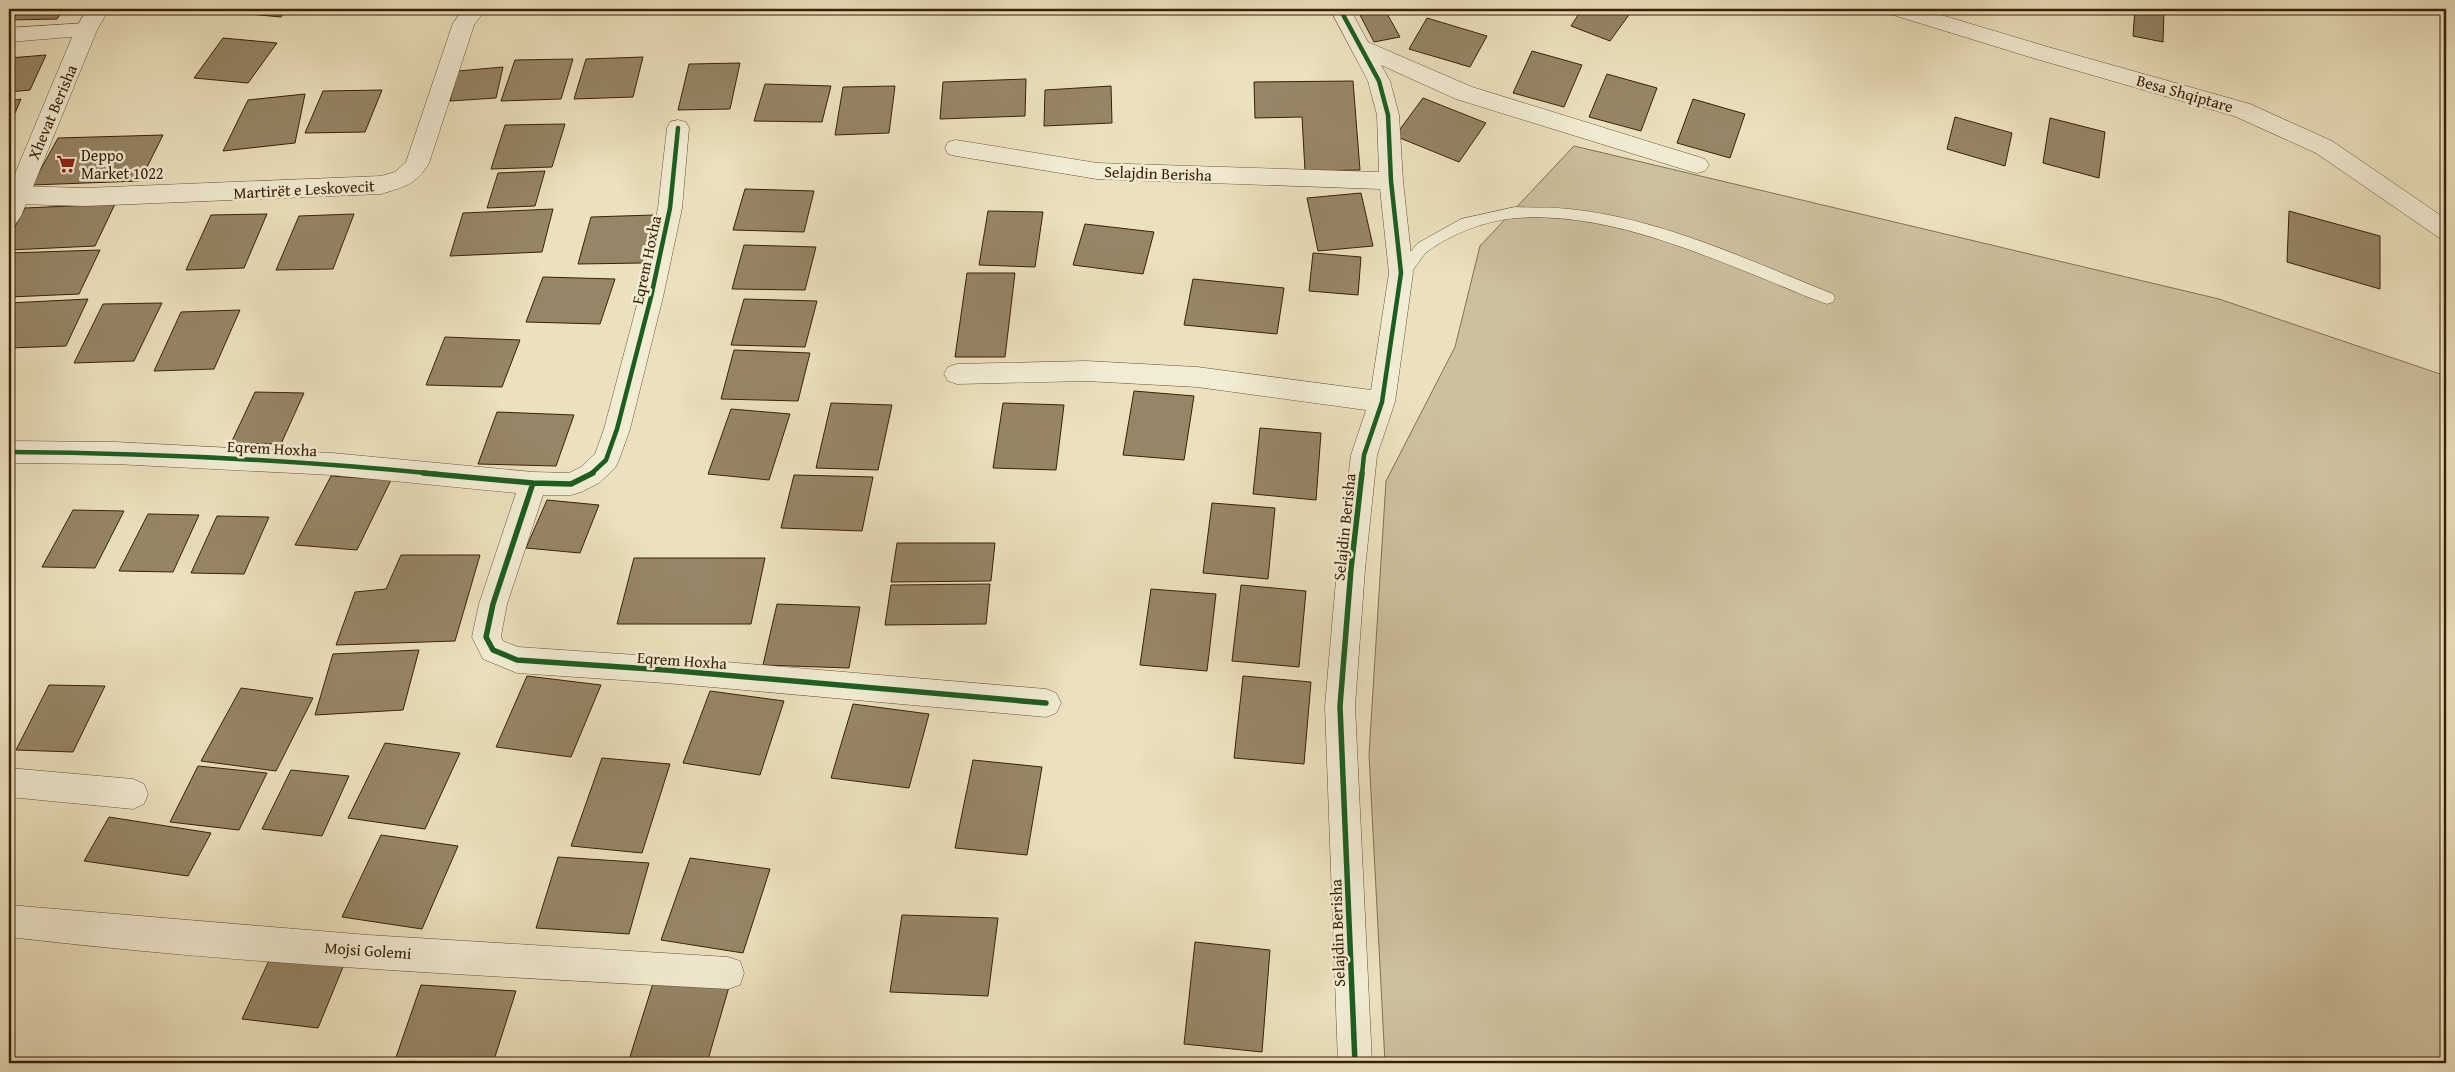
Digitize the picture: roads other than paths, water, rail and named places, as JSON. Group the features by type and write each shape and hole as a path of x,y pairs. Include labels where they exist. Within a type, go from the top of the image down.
{"street":[{"name":"Xhevat Berisha","path":"13,206 86,30 98,9"},
{"name":"Martirët e Leskovecit","path":"13,206 114,196 287,190 393,183 412,171 417,163 464,23 476,9"},
{"name":"Selajdin Berisha","path":"1340,9 1379,81 1388,115 1391,181 1401,274 1382,402 1364,455 1351,569 1340,706 1355,1063"},
{"name":"Besa Shqiptare","path":"1898,9 2041,53 2242,110 2324,147 2446,231"},
{"path":"9,35 86,30"},
{"path":"1359,46 1464,93 1696,165"},
{"name":"Eqrem Hoxha","path":"9,452 115,452 322,463 533,483 572,484 590,475 606,460 617,429 652,297 670,208 678,128"},
{"name":"Selajdin Berisha","path":"956,148 1097,171 1391,181"},
{"path":"957,374 1086,371 1197,376 1382,402"},
{"name":"Eqrem Hoxha","path":"533,483 493,604 486,637 493,650 517,660 666,670 1046,703"},
{"path":"9,782 134,794"},
{"name":"Mojsi Golemi","path":"9,921 110,931 512,960 728,973"}],"lane":[{"path":"1401,274 1423,248 1453,229 1502,214 1537,212 1587,216 1664,234 1828,298"}],"place":[{"name":"Deppo Market 1022","path":"66,164"}]}
